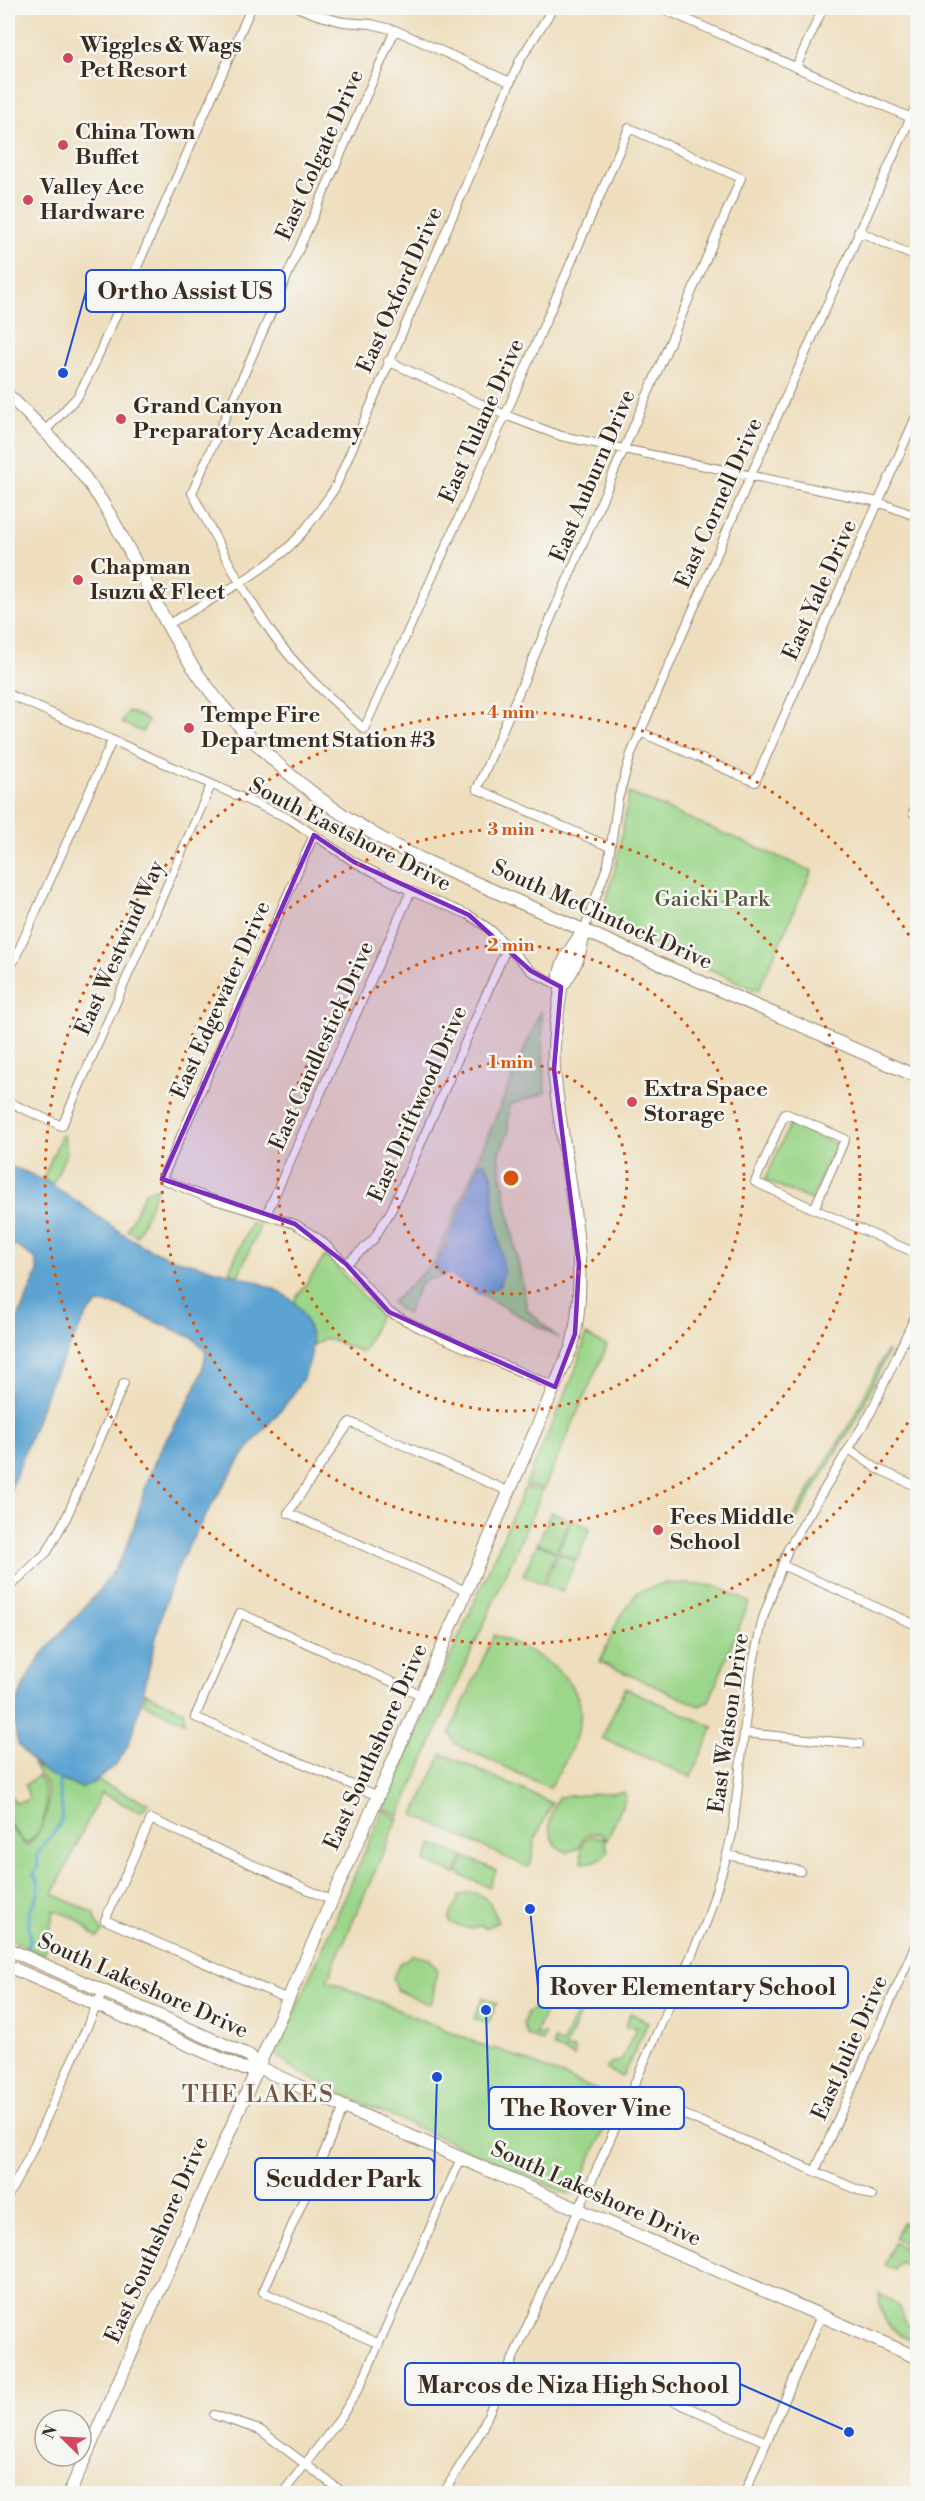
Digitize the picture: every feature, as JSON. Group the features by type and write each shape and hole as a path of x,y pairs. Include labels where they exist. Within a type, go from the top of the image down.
{"street":[{"path":"44,432 78,396 94,365 251,8"},
{"path":"299,8 343,22 371,24 396,30 510,82"},
{"name":"East Oxford Drive","path":"167,625 239,583 279,556 309,525 335,488 510,82 520,60 553,8"},
{"path":"661,8 914,119"},
{"path":"796,67 823,8"},
{"name":"East Colgate Drive","path":"239,583 192,493 396,30"},
{"name":"East Cornell Drive","path":"584,930 600,890 625,770 640,732 858,231 914,119 918,101"},
{"name":"East Tulane Drive","path":"239,583 275,638 311,680 364,729 505,415 629,128 741,178"},
{"name":"East Auburn Drive","path":"610,847 477,789 741,178"},
{"path":"858,231 918,258"},
{"path":"388,361 505,415 561,436 878,502 918,517"},
{"name":"South McClintock Drive","path":"8,395 69,459 109,514 167,625 200,676 230,715 279,765 329,806 399,848 918,1077"},
{"name":"East Yale Drive","path":"640,732 755,782 918,412"},
{"name":"South Eastshore Drive","path":"8,695 290,819 354,862 411,891 469,915 491,930 531,971 561,987"},
{"path":"8,974 112,741"},
{"name":"East Westwind Way","path":"8,1102 62,1126 211,785"},
{"path":"915,813 918,803"},
{"name":"East Edgewater Drive","path":"266,1215 208,1198 162,1179 314,835"},
{"name":"East Candlestick Drive","path":"266,1215 411,891"},
{"name":"East Southshore Drive","path":"69,2493 378,1796 555,1387 575,1334 580,1285 554,1069 555,1028 561,987 560,974 571,947 584,930"},
{"name":"East Driftwood Drive","path":"346,1264 373,1240 392,1209 507,947"},
{"path":"814,1209 845,1139 785,1113 755,1182 814,1209 918,1254"},
{"path":"266,1215 303,1229 319,1239 346,1264 389,1312 422,1329 555,1387"},
{"name":"East Watson Drive","path":"443,2493 480,2433 707,1920 727,1855 754,1656 782,1565 799,1529 872,1412 918,1310"},
{"path":"8,1587 20,1579 47,1552 67,1516 124,1383"},
{"path":"466,1591 288,1513 350,1422 510,1492"},
{"path":"849,1449 876,1468 918,1487"},
{"path":"782,1565 918,1626"},
{"path":"378,1796 195,1717 240,1613 421,1695"},
{"path":"744,1733 859,1744"},
{"path":"288,1999 105,1920 151,1819 331,1900"},
{"path":"727,1855 800,1871"},
{"name":"East Julie Drive","path":"814,2172 918,1939"},
{"name":"South Lakeshore Drive","path":"8,1949 249,2056 258,2067 344,2107 918,2358"},
{"name":"South Lakeshore Drive","path":"8,1966 244,2069 258,2067"},
{"path":"686,1970 745,1996"},
{"path":"8,2196 29,2157 103,1991"},
{"path":"632,2092 872,2196"},
{"path":"344,2107 263,2292 379,2344"},
{"path":"282,2493 340,2419 362,2384 461,2158"},
{"path":"744,2493 821,2316"},
{"path":"649,2390 766,2442"},
{"path":"214,2415 260,2430 345,2493"}],"highlighted area":[{"path":"314,835 354,862 469,915 531,971 561,987 554,1069 579,1264 575,1334 555,1387 389,1312 346,1264 295,1224 162,1179"}],"green space":[{"path":"128,711 148,720 143,732 122,723"},
{"name":"Gaicki Park","path":"629,793 812,871 758,991 606,923 603,912 617,861"},
{"path":"541,1010 545,1093 509,1105 508,1133 498,1156 527,1310 558,1338 450,1274 421,1282 407,1314 392,1303 435,1261"},
{"path":"790,1124 836,1144 811,1200 765,1180"},
{"path":"64,1135 67,1152 53,1184 43,1179 61,1136"},
{"path":"158,1187 137,1236 127,1230 145,1192"},
{"path":"251,1223 260,1226 238,1276 229,1271"},
{"path":"326,1255 380,1315 363,1352 325,1338 313,1345 307,1323 294,1301"},
{"path":"586,1335 607,1346 544,1488 525,1486 575,1372"},
{"path":"886,1351 888,1352 859,1415 793,1524 790,1522 855,1415"},
{"path":"524,1489 543,1490 399,1816 384,1808"},
{"path":"551,1512 570,1520 556,1551 538,1543"},
{"path":"572,1520 590,1528 577,1560 558,1551"},
{"path":"537,1544 556,1552 542,1583 523,1575"},
{"path":"558,1553 576,1561 562,1592 544,1584"},
{"path":"666,1583 716,1586 749,1602 709,1701 700,1706 600,1662 618,1620 638,1592"},
{"path":"494,1635 522,1647 552,1666 565,1677 580,1704 580,1720 576,1738 550,1788 455,1744 450,1733"},
{"path":"625,1688 713,1727 691,1777 602,1738"},
{"path":"146,1693 183,1711 185,1722 143,1703"},
{"path":"442,1754 552,1803 534,1842 531,1864 527,1867 414,1815"},
{"path":"33,1765 62,1781 82,1788 98,1781 149,1804 140,1812 101,1793 53,1894 95,1914 95,1921 103,1932 97,1938 75,1918 54,1910 43,1956 8,1938 8,1824 26,1846 38,1833 46,1817 47,1789"},
{"path":"38,1776 45,1793 45,1813 39,1831 25,1843 8,1822 8,1797 16,1803 25,1801 29,1798 25,1785"},
{"path":"623,1792 626,1796 607,1840 602,1834 593,1833 584,1837 579,1848 568,1852 554,1843 550,1821 558,1797"},
{"path":"383,1810 398,1819 327,1980 493,2050 495,2048 618,2099 575,2194 568,2194 350,2098 288,2066 289,2064 276,2055"},
{"path":"592,1836 604,1838 608,1851 596,1860 582,1862 581,1848 584,1840"},
{"path":"432,1844 463,1856 456,1874 425,1861"},
{"path":"465,1857 496,1870 489,1887 458,1874"},
{"path":"469,1892 485,1898 498,1922 484,1928 482,1925 470,1929 451,1923 449,1919 459,1896"},
{"path":"412,1955 430,1959 437,1969 432,2002 428,2004 398,1991 393,1978 399,1964"},
{"path":"576,1993 597,2002 592,2011 581,2012 565,2049 574,2049 574,2057 553,2047 554,2040 562,2045 580,2005 573,1995"},
{"path":"483,1997 497,2003 488,2024 474,2018"},
{"path":"561,1999 559,2004 548,2006 535,2034 545,2034 543,2042 528,2035 523,2024 528,2012"},
{"path":"630,2013 648,2022 622,2077 606,2069 611,2063 621,2061 637,2027 626,2027"},
{"path":"903,2222 917,2228 917,2237 912,2247 895,2239"},
{"path":"894,2243 913,2252 907,2265 899,2262 895,2270 884,2265"},
{"path":"879,2294 897,2305 906,2323 917,2332 917,2342 889,2325 882,2313"}],"water":[{"path":"485,1163 492,1174 493,1200 504,1271 499,1287 479,1294 450,1274 441,1274 435,1266 448,1242 479,1164"},
{"path":"8,1166 50,1184 127,1237 148,1248 169,1257 250,1279 280,1292 299,1307 312,1341 310,1359 304,1377 294,1393 244,1454 208,1511 180,1563 162,1614 139,1711 127,1748 110,1770 82,1788 46,1773 26,1755 19,1746 15,1726 16,1707 22,1688 44,1653 98,1592 119,1562 130,1537 151,1471 192,1394 203,1367 206,1352 193,1338 117,1305 99,1303 87,1314 50,1384 8,1496 8,1341 38,1272 35,1258 8,1241"}],"waterway":[{"path":"28,1949 29,1915 39,1891 34,1874 38,1865 37,1855 56,1830 62,1814 59,1779"}],"place":[{"name":"Wiggles & Wags Pet Resort","path":"68,58"},
{"name":"China Town Buffet","path":"63,145"},
{"name":"Valley Ace Hardware","path":"28,200"},
{"name":"Ortho Assist US","path":"63,373"},
{"name":"Grand Canyon Preparatory Academy","path":"121,419"},
{"name":"Chapman Isuzu & Fleet","path":"78,580"},
{"name":"Tempe Fire Department Station #3","path":"189,728"},
{"name":"Extra Space Storage","path":"632,1102"},
{"name":"Fees Middle School","path":"658,1530"},
{"name":"Rover Elementary School","path":"530,1909"},
{"name":"The Rover Vine","path":"486,2010"},
{"name":"Scudder Park","path":"437,2077"},
{"name":"Marcos de Niza High School","path":"849,2432"}],"district":[{"name":"THE LAKES","path":"258,2095"}]}
